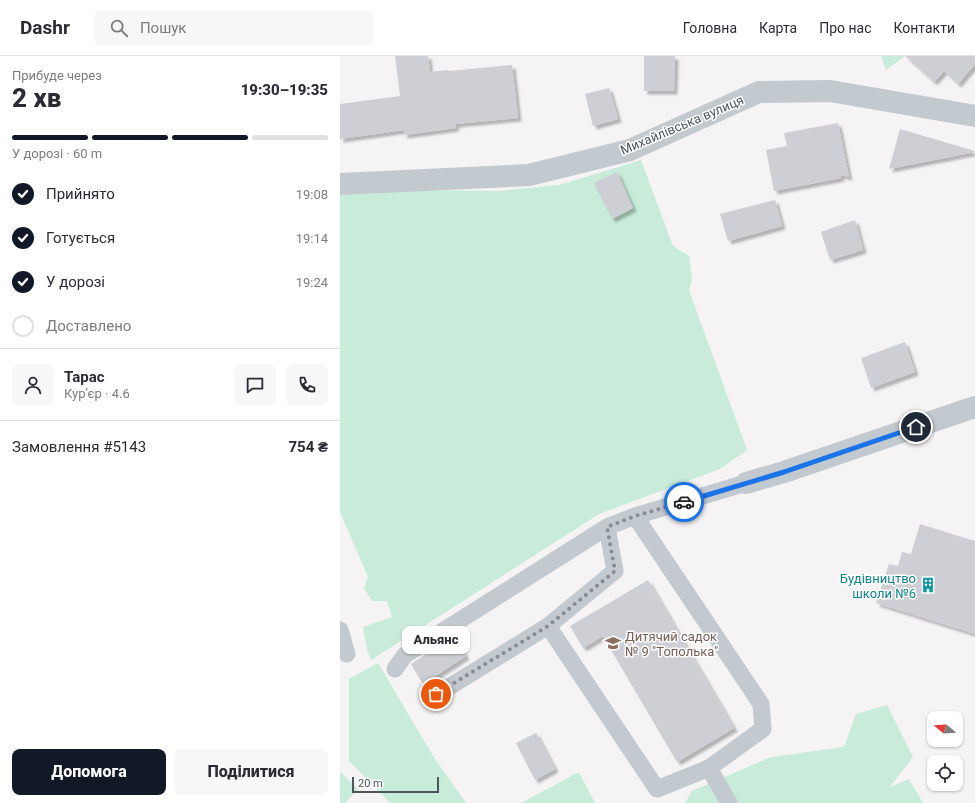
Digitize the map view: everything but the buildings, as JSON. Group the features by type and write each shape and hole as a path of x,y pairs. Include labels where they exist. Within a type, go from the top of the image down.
{"street":[{"name":"Михайлівська вулиця","path":"340,184 529,175 630,150 759,92 830,91 975,116"},
{"path":"746,484 975,407"}],"lane":[{"path":"395,668 405,655 607,527 635,516 746,484"},
{"path":"548,626 657,789 709,768 763,729 761,704 635,516"},
{"path":"436,694 548,626 615,571 607,527"},
{"path":"340,630 347,654"},
{"path":"709,768 729,803"}],"green space":[{"path":"881,56 905,56 886,70"},
{"path":"641,160 673,246 689,256 692,279 689,290 747,450 720,469 599,514 371,660 367,650 363,627 392,617 387,601 372,601 364,588 368,577 340,512 340,195 420,190 499,191 559,185"},
{"path":"378,663 435,759 466,803 390,803 349,761 349,679"},
{"path":"887,705 913,757 890,787 909,779 923,803 685,803 692,791 771,757 844,747 856,714"},
{"path":"340,772 358,789 345,803 340,803"},
{"path":"579,772 595,803 521,803"}],"way so far":[{"path":"436,694 548,626 615,571 607,527 635,516 684,502"}],"place":[{"name":"Будівництво школи №6","path":"928,585"},
{"name":"Дитячий садок № 9 \"Тополька\"","path":"613,643"},
{"name":"Альянс","path":"436,694"}],"route":[{"path":"684,502 784,472 916,427"}]}
